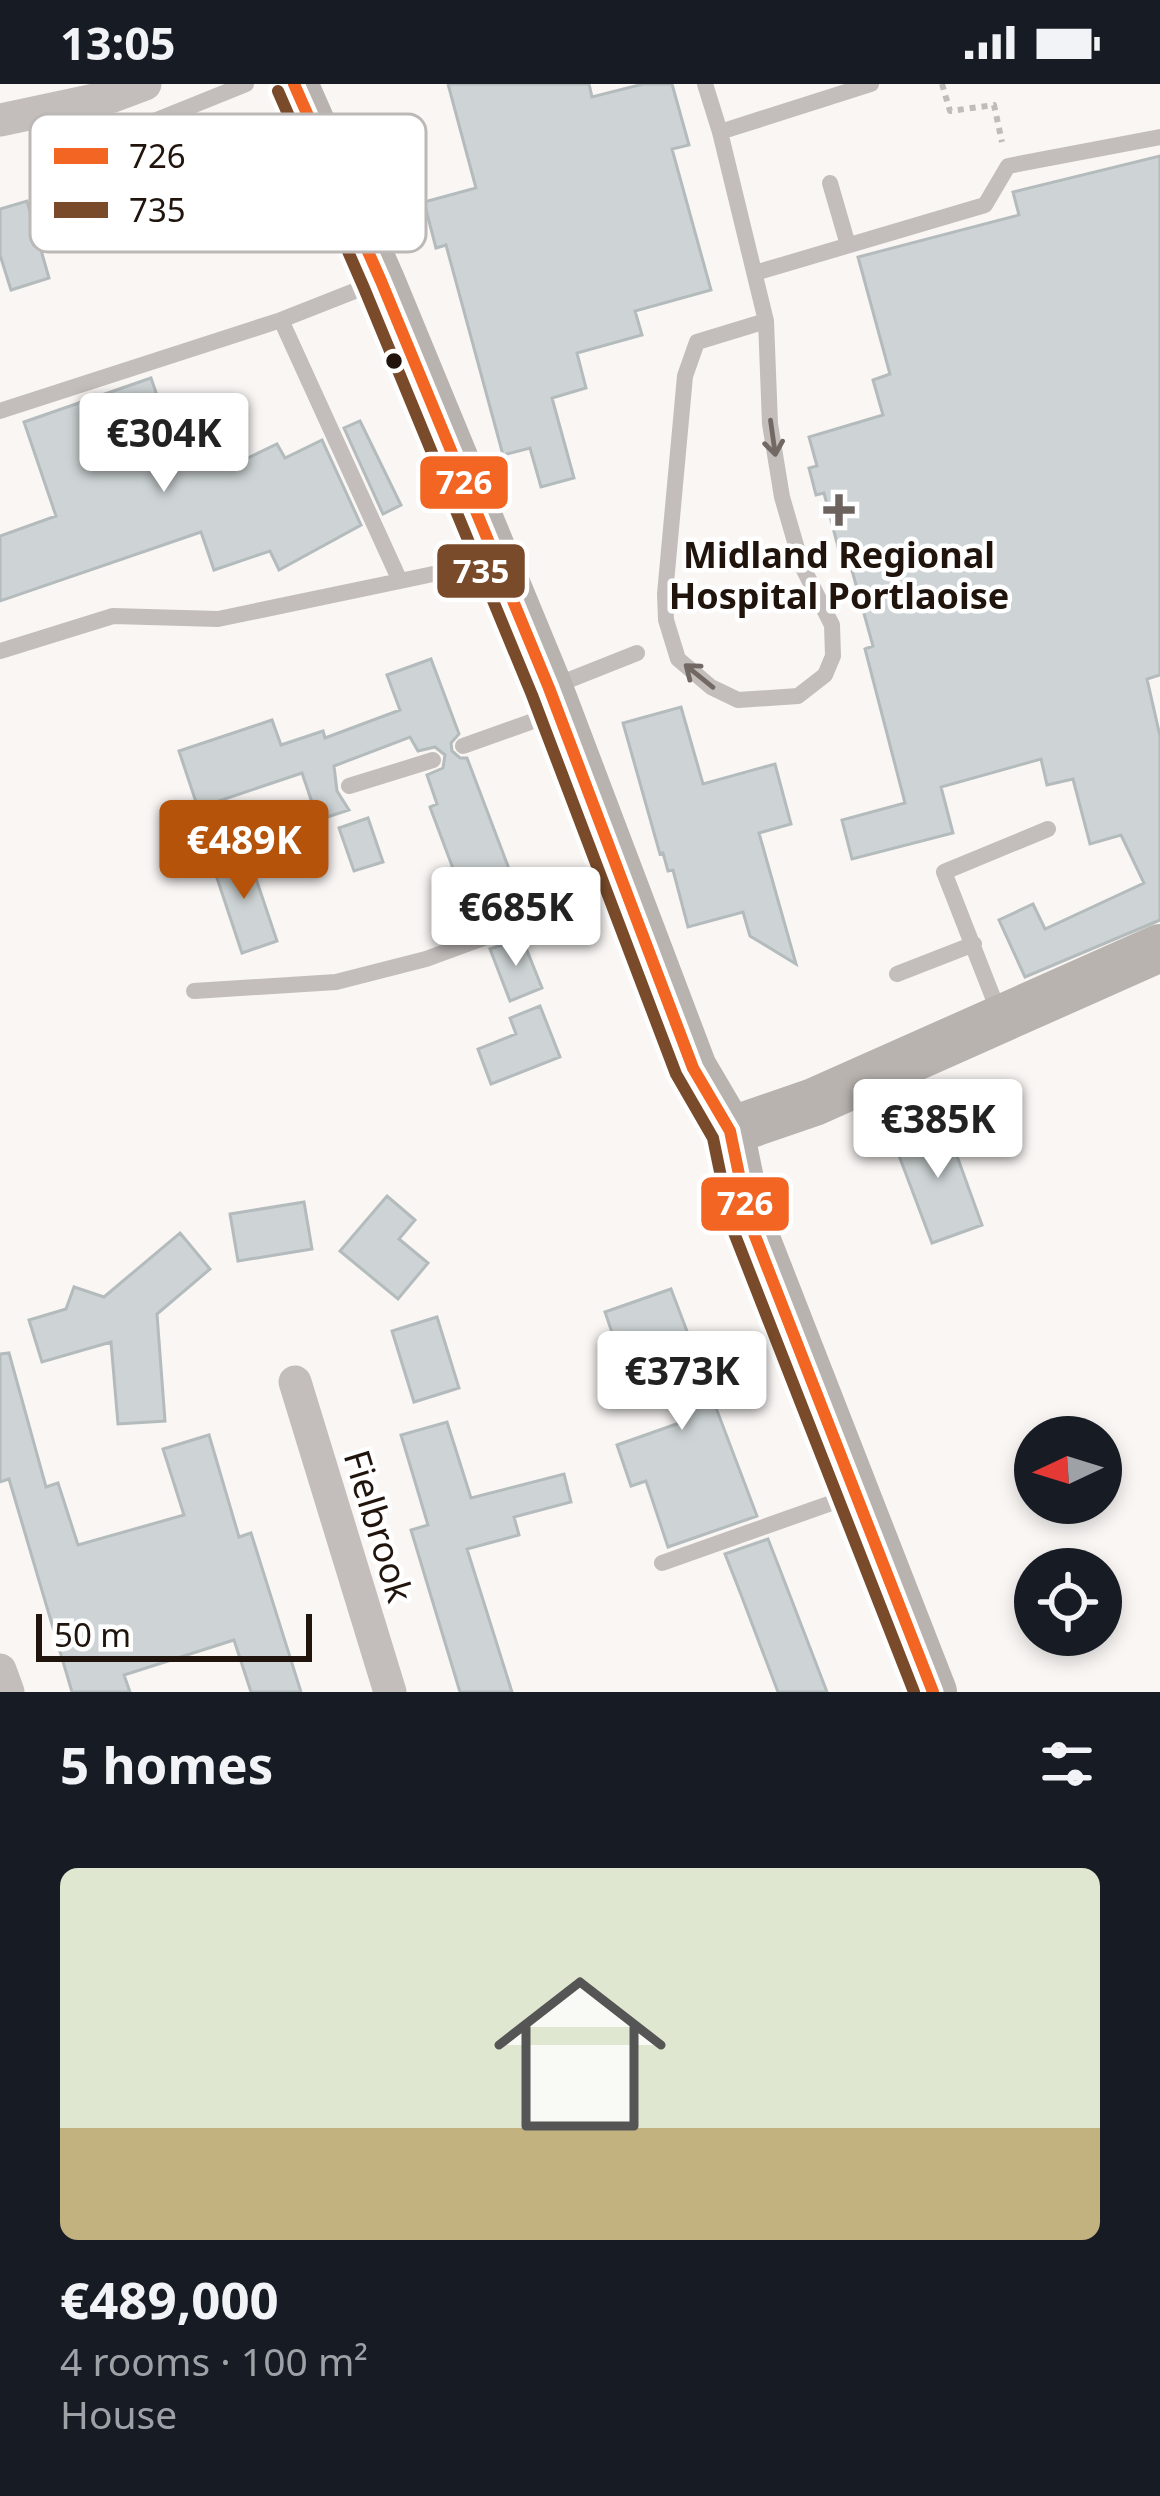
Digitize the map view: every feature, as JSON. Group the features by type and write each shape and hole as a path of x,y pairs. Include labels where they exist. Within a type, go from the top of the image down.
{"main road":[{"path":"294,84 307,114"},
{"path":"368,252 554,700 693,1068 730,1131 748,1218 933,1692"},
{"path":"730,1131 814,1102 1160,948"}],"street":[{"path":"0,120 113,96 145,84"},
{"name":"Fielbrook","path":"295,1382 389,1692"},
{"path":"0,1670 8,1692"}],"lane":[{"path":"172,114 246,84"},
{"path":"705,84 766,321 770,424 782,497 802,566 832,625 832,656 825,675 798,696 738,700 711,687 678,659 664,594 685,376 697,342 766,321"},
{"path":"720,132 871,84"},
{"path":"754,273 985,205 1008,166 1160,137"},
{"path":"830,183 848,245"},
{"path":"0,411 281,320 381,281"},
{"path":"281,320 400,581"},
{"path":"0,650 112,616 218,619 495,561"},
{"path":"463,746 637,653"},
{"path":"349,786 433,760"},
{"path":"1001,1018 944,872 1048,830"},
{"path":"194,991 336,982 426,959 624,887"},
{"path":"897,974 974,944"},
{"path":"662,1563 855,1495"}],"path":[{"path":"942,84 950,111 994,105 1008,166"}],"building":[{"path":"448,84 589,84 592,97 643,84 672,84 689,145 672,149 711,290 635,311 642,335 577,353 586,388 552,398 574,478 541,487 530,448 503,455 446,245 436,248 426,210 426,201 476,188"},
{"path":"1160,156 1160,675 1147,679 1160,736 1160,920 1025,977 999,920 1033,904 1045,929 1144,883 1121,835 1090,844 1073,779 1047,785 1041,759 941,787 953,833 852,859 842,820 905,803 865,649 873,646 845,545 838,547 824,493 816,495 809,468 817,466 809,437 883,415 873,380 890,374 858,257 1019,215 1013,192"},
{"path":"27,201 30,252 42,252 49,278 11,290 0,255 0,209"},
{"path":"151,378 178,456 220,441 229,467 277,444 285,458 322,440 361,525 279,570 270,551 214,570 201,532 0,601 0,536 56,516 24,422"},
{"path":"360,421 401,505 383,514 344,428"},
{"path":"431,659 459,734 451,743 452,751 467,758 514,882 527,877 538,905 475,927 430,807 437,804 427,775 443,768 445,755 435,747 418,751 410,737 334,766 337,791 349,810 318,820 302,773 198,808 179,751 272,720 281,745 323,731 325,738 400,710 387,675"},
{"path":"681,707 703,784 775,764 791,824 759,833 796,964 750,936 743,912 688,927 673,870 668,871 660,854 623,723"},
{"path":"368,818 383,862 354,871 339,828"},
{"path":"247,852 277,941 242,953 212,863"},
{"path":"522,938 542,988 510,1001 490,949"},
{"path":"540,1006 560,1057 491,1084 478,1049 516,1034 510,1018"},
{"path":"936,1114 948,1147 953,1145 982,1225 932,1243 898,1153 912,1148 904,1125"},
{"path":"387,1196 415,1220 399,1239 428,1263 398,1299 340,1251"},
{"path":"304,1202 312,1249 238,1261 230,1214"},
{"path":"180,1233 210,1269 157,1314 165,1421 118,1424 111,1342 42,1362 29,1320 66,1309 74,1287 104,1297"},
{"path":"671,1289 757,1516 668,1547 646,1481 631,1486 617,1445 685,1421 665,1364 658,1366 648,1336 617,1347 605,1312"},
{"path":"437,1317 459,1388 414,1402 392,1331"},
{"path":"9,1353 46,1487 58,1483 78,1545 184,1515 163,1449 209,1435 239,1537 251,1533 301,1692 251,1692 234,1640 124,1675 130,1692 72,1692 9,1479 0,1482 0,1354"},
{"path":"447,1422 471,1498 564,1474 571,1502 514,1517 519,1535 467,1549 512,1692 460,1692 411,1530 428,1525 401,1435"},
{"path":"768,1539 827,1692 778,1692 725,1554"}],"transit line":[{"name":"726","path":"294,84 307,114"},
{"name":"735","path":"278,91 288,114"},
{"name":"735","path":"348,252 532,695 676,1074 713,1138 731,1225 914,1692"},
{"name":"726","path":"368,252 549,688 693,1068 730,1131 748,1218 933,1692"}],"place":[{"name":"Midland Regional Hospital Portlaoise","path":"839,510"}]}
